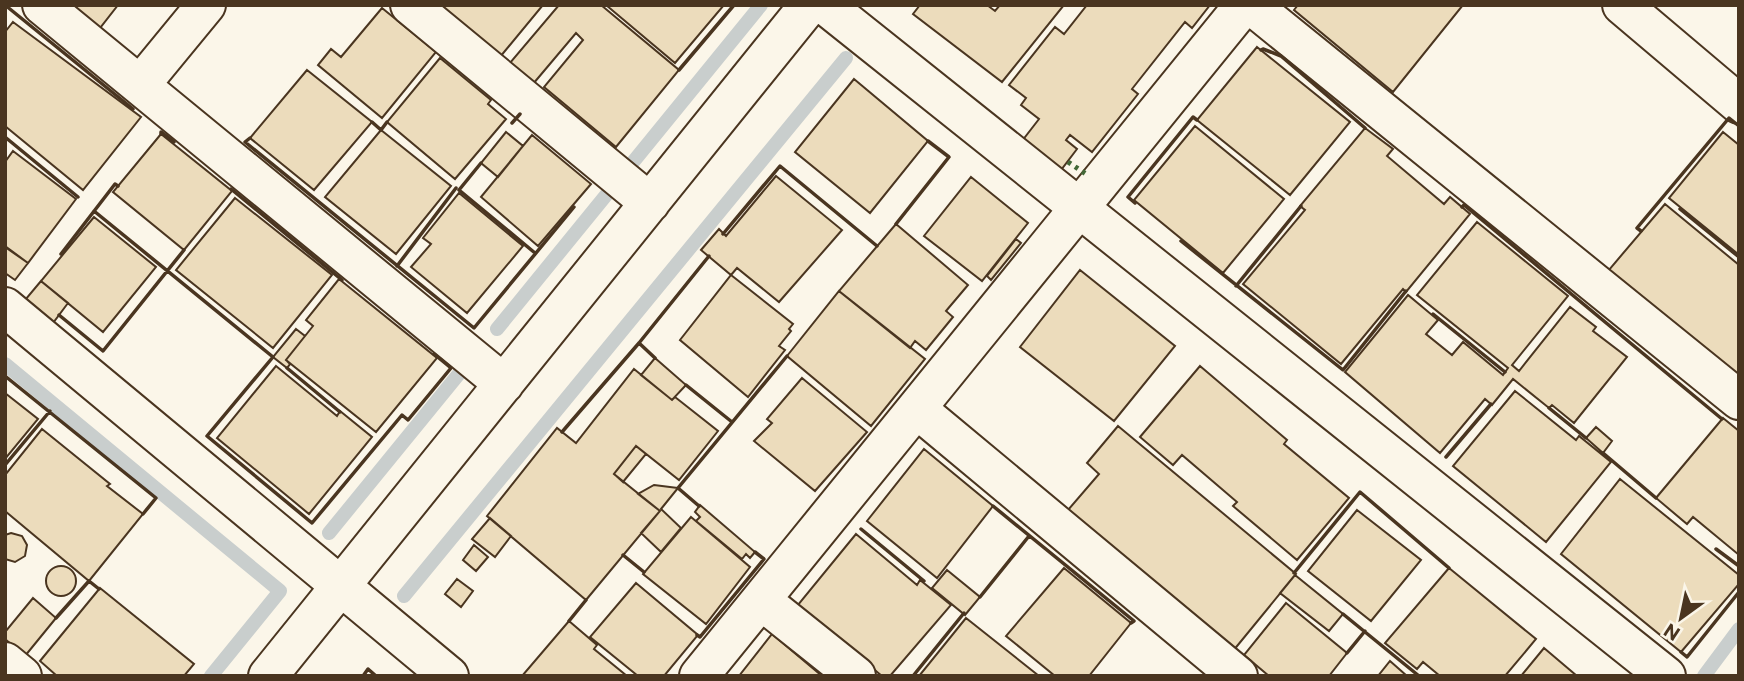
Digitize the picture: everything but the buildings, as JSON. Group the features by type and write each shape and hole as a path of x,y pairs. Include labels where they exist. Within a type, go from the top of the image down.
{"street":[{"path":"42,5 505,384"},
{"path":"141,84 206,5"},
{"path":"410,5 650,203"},
{"path":"268,676 809,5"},
{"path":"825,5 1666,676"},
{"path":"699,676 1244,5"},
{"path":"1251,5 1739,400"},
{"path":"1622,5 1739,104"},
{"path":"5,307 449,676"},
{"path":"917,409 1238,676"},
{"path":"761,600 856,676"},
{"path":"5,662 22,676"}],"waterway":[{"path":"497,329 761,5"},
{"path":"404,596 846,58"},
{"path":"5,364 280,591 211,676"},
{"path":"329,533 462,370"},
{"path":"1704,676 1739,629"}],"hedge":[{"path":"1068,162 1089,176"}],"wall":[{"path":"5,5 133,109"},
{"path":"679,70 734,5"},
{"path":"1261,50 1281,56 1365,128"},
{"path":"512,123 520,114"},
{"path":"1135,203 1128,197 1193,117 1197,120"},
{"path":"1641,231 1637,228 1729,118 1739,126"},
{"path":"372,122 381,130 387,122"},
{"path":"161,134 174,142"},
{"path":"5,137 78,197"},
{"path":"250,138 245,142 474,328 574,207"},
{"path":"896,224 949,157 928,141"},
{"path":"481,163 459,190 535,253"},
{"path":"723,234 780,166 877,246"},
{"path":"61,254 115,184 118,186"},
{"path":"397,266 456,188"},
{"path":"231,189 342,280"},
{"path":"1462,207 1464,205 1722,419"},
{"path":"1236,286 1301,206"},
{"path":"1680,209 1739,257"},
{"path":"94,211 273,357 207,436 312,523 402,415 408,420 451,368 434,354"},
{"path":"1181,241 1343,370 1406,291"},
{"path":"59,315 103,351 184,250"},
{"path":"562,432 709,256"},
{"path":"1433,314 1505,372"},
{"path":"639,343 655,358"},
{"path":"699,506 678,488 787,356"},
{"path":"287,368 340,412"},
{"path":"5,376 156,498 143,514"},
{"path":"686,385 732,422"},
{"path":"1446,457 1491,404"},
{"path":"1549,408 1586,438"},
{"path":"5,465 50,411"},
{"path":"1603,453 1656,498"},
{"path":"1294,573 1360,492 1449,568"},
{"path":"993,506 1134,621 1131,623"},
{"path":"861,529 924,581"},
{"path":"980,597 1029,536"},
{"path":"1716,549 1739,566"},
{"path":"697,635 700,637 764,559 755,552"},
{"path":"623,555 644,572"},
{"path":"56,618 89,581 99,589"},
{"path":"1681,652 1687,657 1739,592"},
{"path":"569,621 586,600"},
{"path":"913,676 964,613"},
{"path":"1343,614 1419,676"},
{"path":"1347,653 1365,631"},
{"path":"363,676 368,669 376,676"}]}
